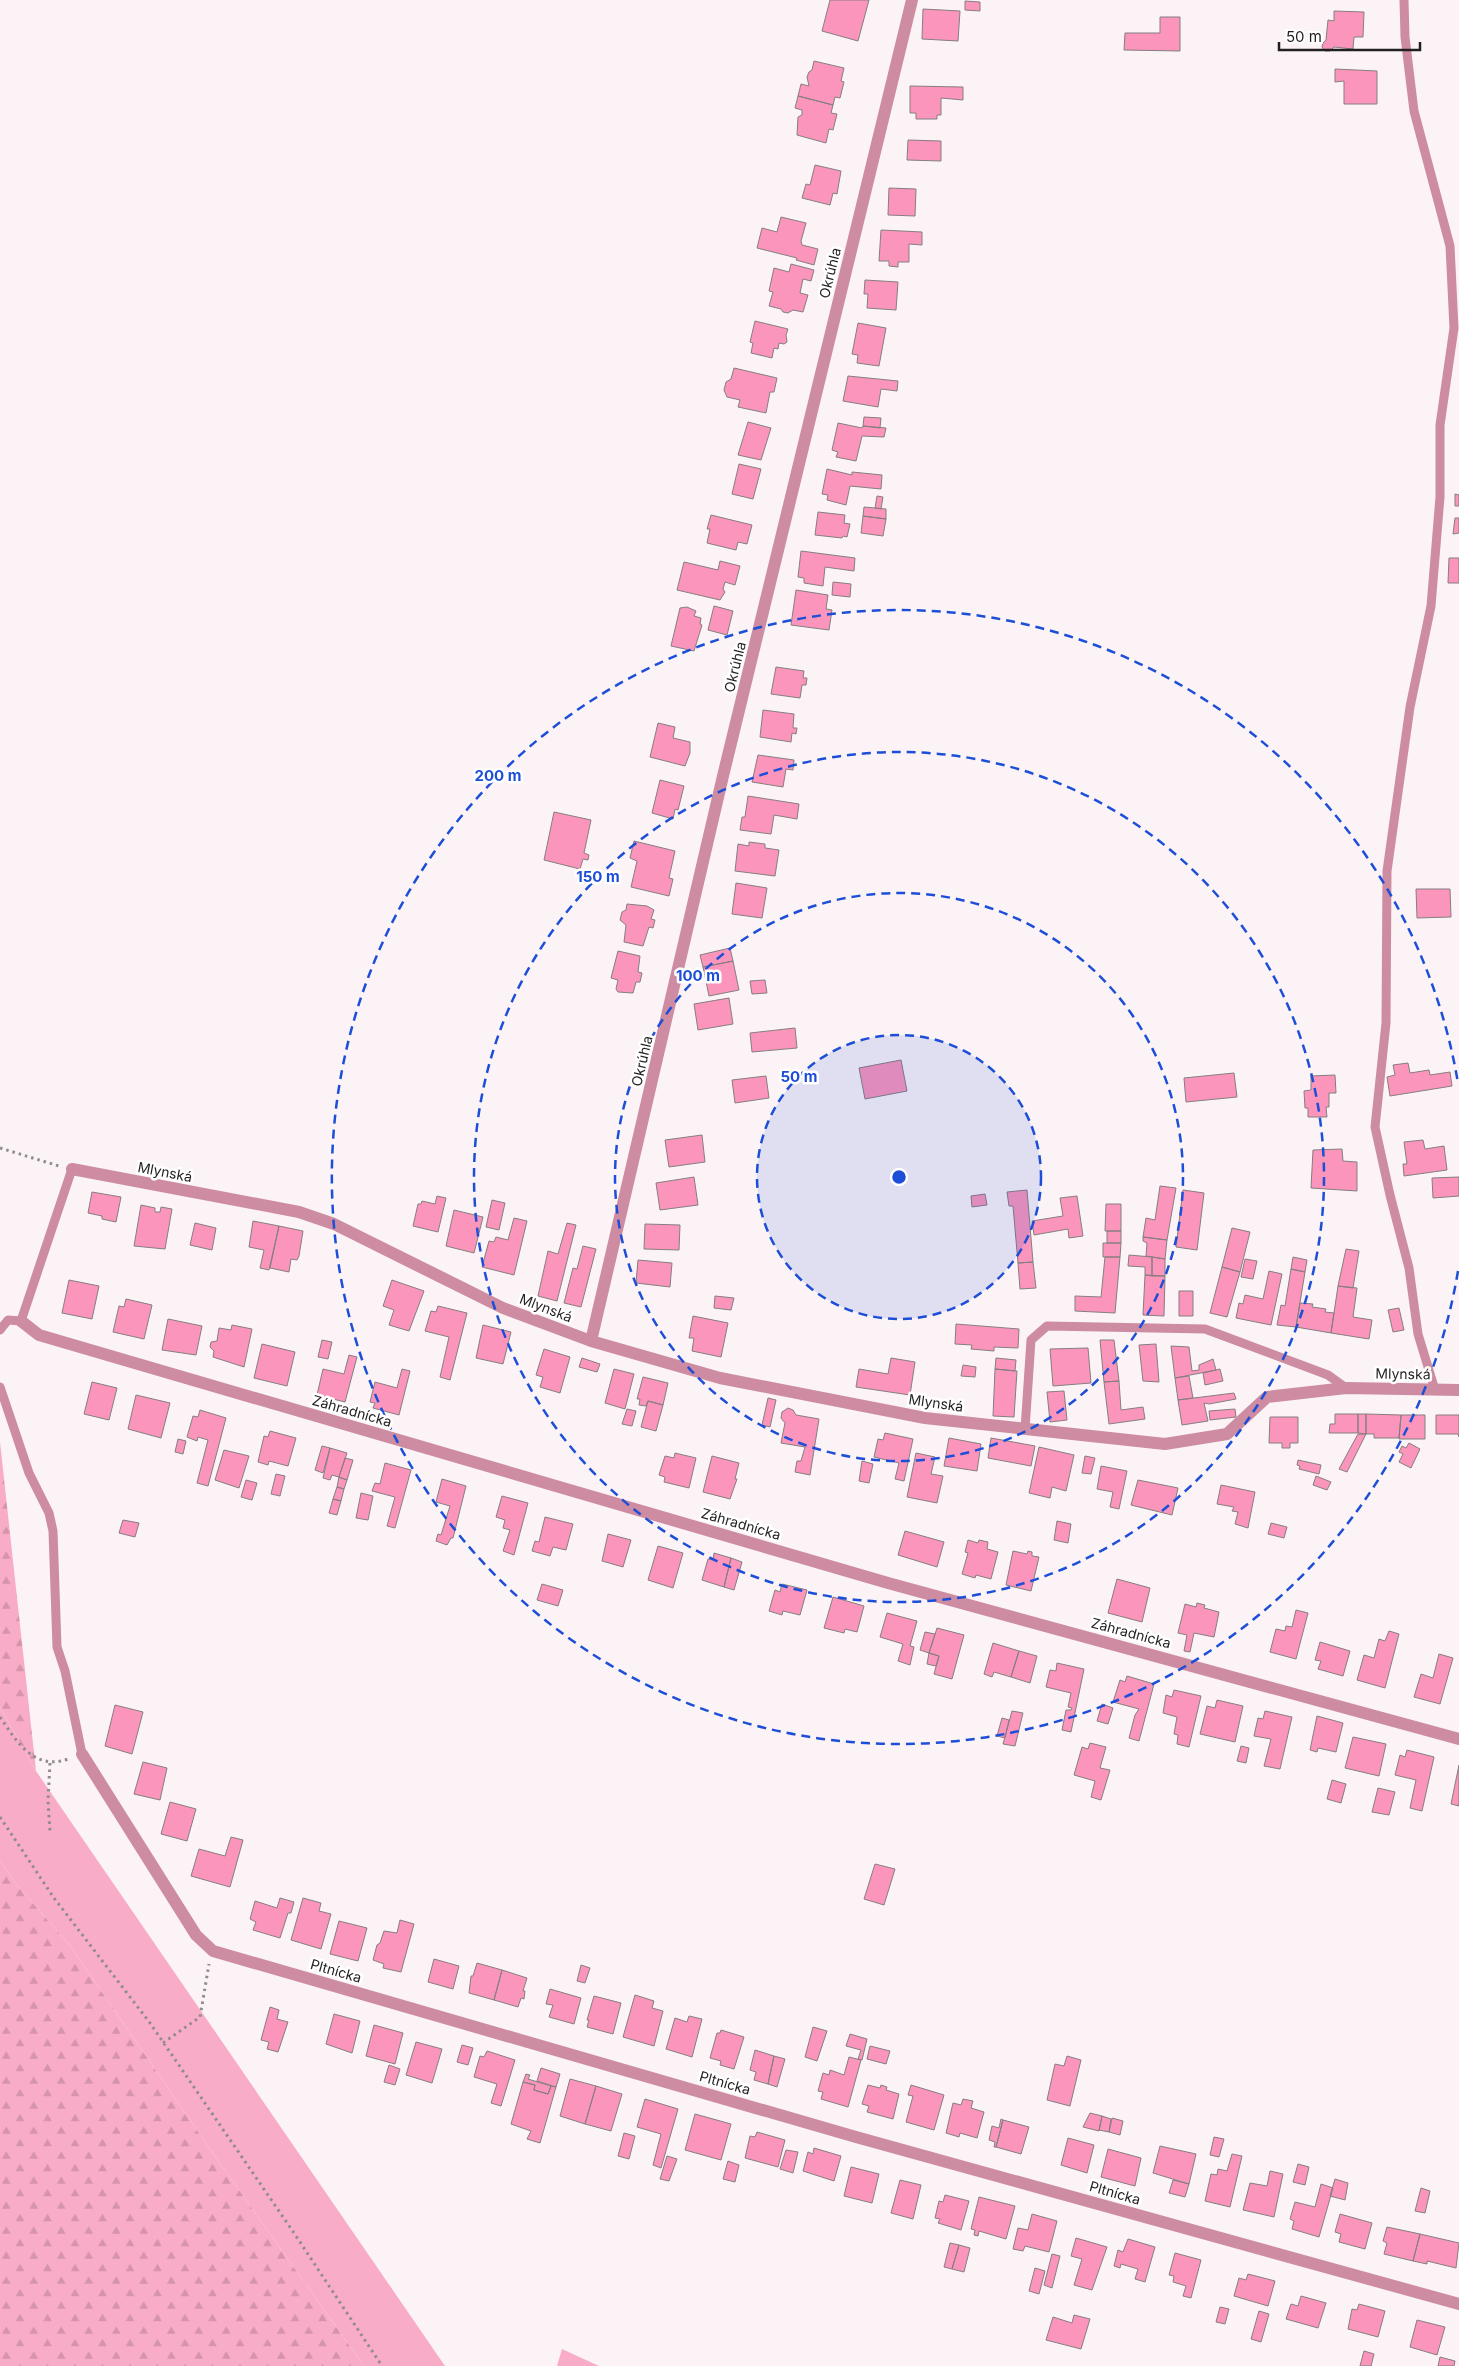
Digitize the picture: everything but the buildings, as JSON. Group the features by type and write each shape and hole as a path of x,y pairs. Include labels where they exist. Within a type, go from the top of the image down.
{"street":[{"name":"Okrúhla","path":"591,1341 723,776 912,0"},
{"name":"Mlynská","path":"72,1169 299,1212 334,1224 503,1308 591,1341 730,1380 925,1418 1165,1444 1227,1434 1267,1398 1346,1388 1459,1390"},
{"name":"Záhradnícka","path":"22,1321 39,1335 860,1574 1459,1739"},
{"name":"Pltnícka","path":"82,1754 196,1935 213,1951 866,2139 1459,2304"}],"lane":[{"path":"1404,0 1405,37 1414,111 1450,246 1454,328 1440,425 1440,497 1430,606 1410,707 1387,871 1386,1023 1376,1127 1409,1268 1418,1334 1436,1390"},
{"path":"0,1330 8,1320 22,1321 72,1169"},
{"path":"1025,1429 1031,1340 1047,1326 1205,1329 1328,1375 1346,1388"},
{"path":"0,1387 30,1473 49,1513 53,1532 57,1647 66,1671 82,1754"}],"path":[{"path":"0,1148 72,1169"},
{"path":"0,1717 28,1753 50,1763 82,1754"},
{"path":"50,1763 48,1801 50,1830"},
{"path":"0,1817 54,1898 163,2043 382,2366"},
{"path":"163,2043 200,2017 203,2009 206,1972 213,1951"}],"green space":[{"path":"0,1442 36,1771 0,1707"},
{"path":"0,1707 36,1771 445,2366 364,2366 212,2152 71,1947 18,1886 0,1861"},
{"path":"0,1861 18,1886 71,1947 212,2152 364,2366 0,2366"},
{"path":"562,2349 599,2366 557,2366"}]}
